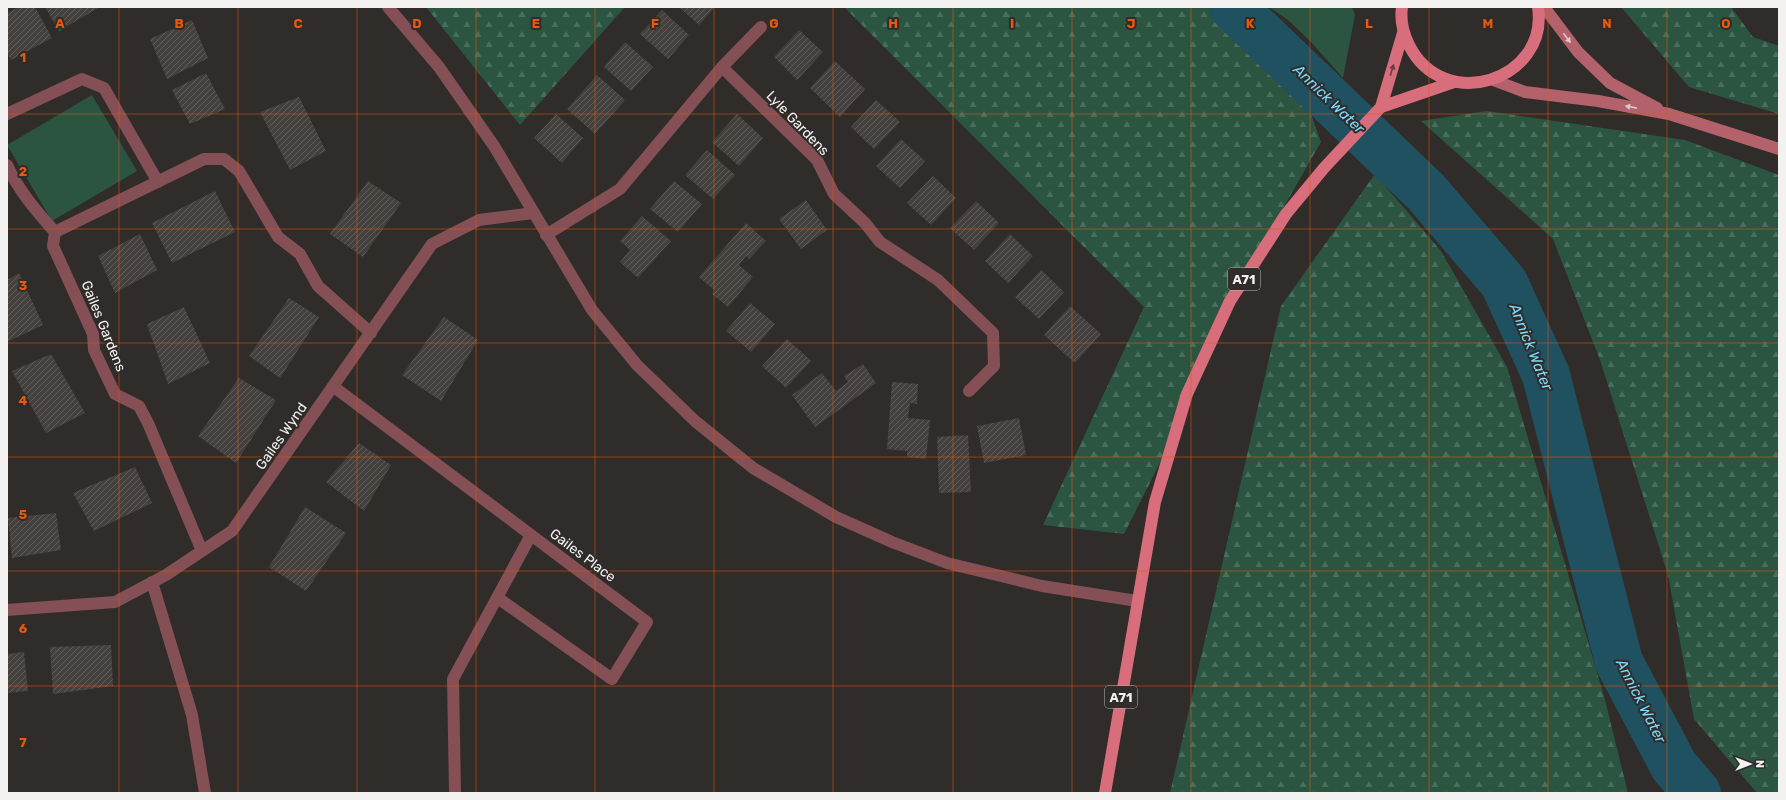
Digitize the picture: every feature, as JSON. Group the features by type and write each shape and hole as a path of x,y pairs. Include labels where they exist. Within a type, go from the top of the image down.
{"main road":[{"name":"A71","path":"1401,8 1404,33 1415,57 1432,73 1454,82 1470,84 1493,80 1515,68 1524,58 1536,36 1538,7"},
{"path":"1544,7 1578,52 1610,83 1669,114"},
{"name":"A71","path":"1105,793 1154,502 1187,394 1230,301 1286,214 1324,168 1381,107 1404,33"},
{"path":"1493,80 1525,92 1598,101 1669,114 1779,149"},
{"name":"A71","path":"1381,107 1454,82"}],"street":[{"path":"388,7 439,67 494,146 592,310 637,365 694,421 752,468 836,517 892,542 947,563 1042,586 1137,601"},
{"path":"546,235 620,189 722,66 762,27"},
{"name":"Lyle Gardens","path":"722,66 817,160 834,194 865,223 880,242 938,280 993,333 994,366 969,391"},
{"path":"7,114 82,79 104,88 158,182"},
{"path":"7,165 17,184 55,232 204,159 224,159 240,171 278,237 300,254 318,286 371,333"},
{"name":"Gailes Wynd","path":"7,610 115,602 166,575 232,531 334,387 432,244 479,220 533,213"},
{"name":"Gailes Gardens","path":"55,232 53,246 93,334 94,350 115,394 139,406 148,423 202,551"},
{"name":"Gailes Place","path":"334,387 647,622 612,679 498,598"},
{"path":"455,793 453,679 531,535"},
{"path":"152,582 192,715 204,793"}],"green space":[{"path":"426,7 625,7 520,125"},
{"path":"844,7 1233,7 1294,67 1321,142 1230,301 1175,433 1124,534 1043,525 1144,307"},
{"path":"1269,7 1352,7 1355,15 1343,78 1311,42 1288,20"},
{"path":"1621,7 1731,7 1753,37 1779,46 1779,114 1689,87"},
{"path":"92,95 137,171 52,221 7,145"},
{"path":"1487,111 1685,140 1779,175 1779,793 1757,793 1694,719 1668,575 1600,360 1553,239 1421,121"},
{"path":"1375,174 1441,251 1507,367 1604,696 1628,793 1170,793 1281,306"}],"building":[{"path":"19,7 35,7 52,38 11,60 7,53 7,13"},
{"path":"45,7 100,7 59,31"},
{"path":"679,7 715,7 699,25"},
{"path":"662,10 689,35 668,59 640,34"},
{"path":"192,20 208,58 167,79 150,39"},
{"path":"799,30 823,52 797,80 774,57"},
{"path":"625,42 653,67 631,91 604,67"},
{"path":"835,61 865,89 840,117 810,88"},
{"path":"206,73 225,109 190,124 172,90"},
{"path":"597,75 625,100 595,134 567,109"},
{"path":"299,97 326,151 290,170 260,112"},
{"path":"876,100 900,122 874,149 851,127"},
{"path":"556,114 583,138 562,163 534,138"},
{"path":"737,114 763,138 739,166 712,142"},
{"path":"901,139 925,161 900,188 876,166"},
{"path":"707,150 735,175 713,199 685,175"},
{"path":"933,176 956,198 931,225 907,203"},
{"path":"368,181 401,203 363,257 330,234"},
{"path":"674,181 702,204 678,232 650,209"},
{"path":"215,191 235,232 172,263 152,223"},
{"path":"806,200 827,230 801,249 779,219"},
{"path":"976,201 999,223 974,250 950,228"},
{"path":"642,216 671,241 638,278 620,262 630,250 620,241"},
{"path":"746,223 766,241 749,259 746,256 739,265 753,277 728,307 712,294 715,291 699,277"},
{"path":"140,234 157,270 115,293 98,256"},
{"path":"1010,234 1033,256 1008,283 985,261"},
{"path":"1041,270 1064,292 1039,319 1015,297"},
{"path":"19,273 43,325 7,342 7,280"},
{"path":"289,298 319,317 280,378 249,356"},
{"path":"750,303 775,324 751,352 726,331"},
{"path":"1070,306 1101,334 1075,363 1044,335"},
{"path":"184,307 210,363 168,384 147,324"},
{"path":"444,317 478,340 441,401 402,375"},
{"path":"787,339 811,361 786,388 762,366"},
{"path":"51,354 85,413 46,433 12,371"},
{"path":"863,364 876,383 815,427 792,395 822,373 836,391 848,382 844,376"},
{"path":"239,378 276,400 236,463 198,436"},
{"path":"892,382 918,384 917,404 910,403 908,418 930,420 926,459 907,457 907,451 887,449"},
{"path":"1019,418 1026,455 984,463 977,426"},
{"path":"968,435 971,492 939,493 937,437"},
{"path":"359,443 391,465 364,511 326,482"},
{"path":"135,467 152,503 94,531 73,493"},
{"path":"305,507 346,533 306,591 269,567"},
{"path":"56,513 61,550 12,558 8,518"},
{"path":"111,645 113,686 53,694 50,647"},
{"path":"24,652 28,691 7,693 7,654"}],"waterway":[{"name":"Annick Water","path":"1233,7 1426,192 1504,283 1546,375 1619,662 1674,766 1697,793"}]}
